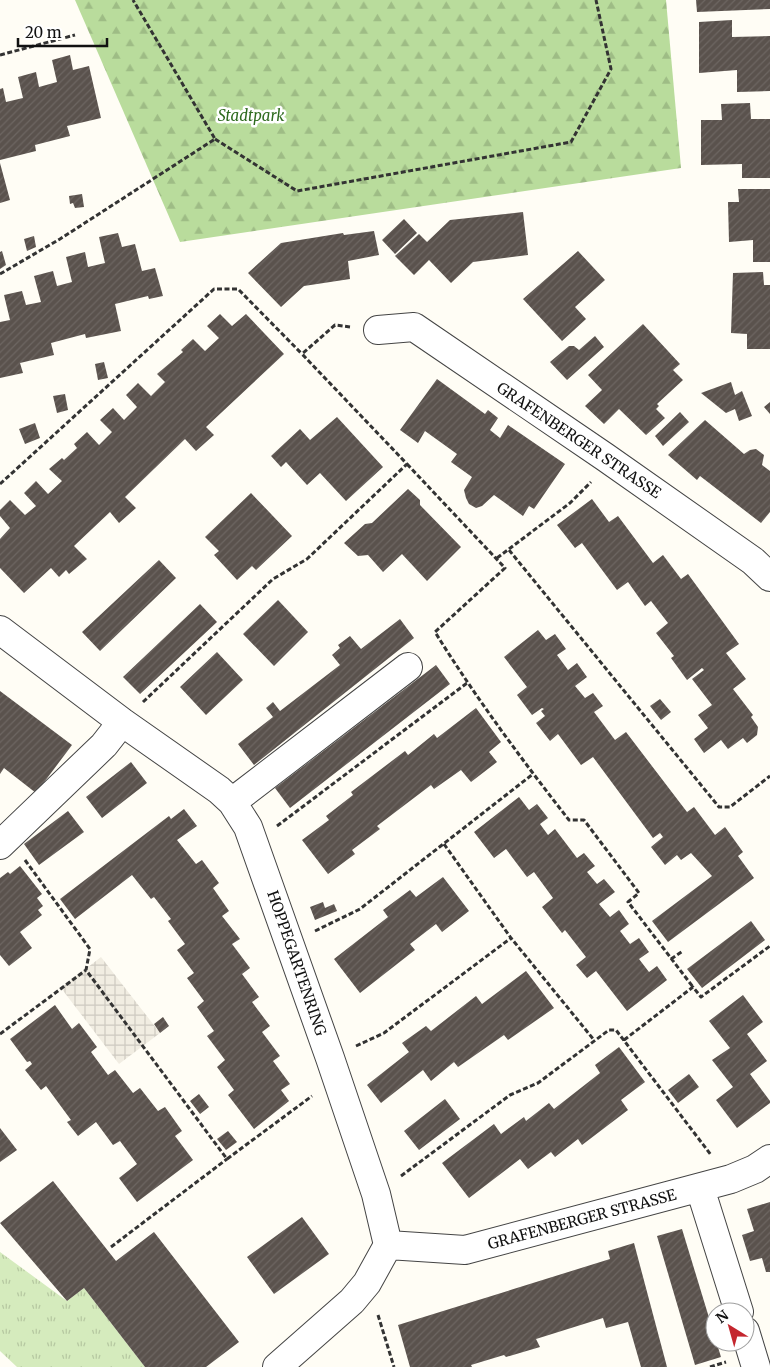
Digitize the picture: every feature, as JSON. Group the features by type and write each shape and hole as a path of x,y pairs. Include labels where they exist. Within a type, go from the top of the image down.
{"street":[{"name":"GRAFENBERGER STRASSE","path":"378,330 414,328 605,457 753,561 770,577"},
{"name":"HOPPEGARTENRING","path":"0,630 122,722 220,790 232,802 248,826 334,1068 376,1194 388,1244"},
{"path":"232,802 408,667"},
{"path":"4,842 104,745 122,722"},
{"name":"GRAFENBERGER STRASSE","path":"388,1244 465,1250 731,1179 755,1169 770,1159"},
{"path":"700,1188 736,1302"},
{"path":"277,1367 352,1301 367,1283 388,1244"},
{"path":"752,1352 756,1367"}],"path":[{"path":"133,0 215,139 297,191 571,142 611,70 596,0"},
{"path":"0,55 75,35"},
{"path":"0,274 60,239 215,139"},
{"path":"0,484 214,289 238,289 505,568 435,632 467,683 569,820 584,820 634,886 639,893 628,902 671,960 701,997 770,946"},
{"path":"302,354 335,325 378,330"},
{"path":"497,558 570,503 590,483 605,457"},
{"path":"122,722 273,579 308,559 407,464"},
{"path":"509,550 719,807 730,807 770,776"},
{"path":"254,842 290,818 467,683"},
{"path":"290,943 360,909 533,774"},
{"path":"0,1034 86,970 90,949 4,842"},
{"path":"444,844 511,938 594,1040"},
{"path":"111,1247 227,1159 334,1068 511,938"},
{"path":"671,960 683,951"},
{"path":"86,970 227,1159"},
{"path":"624,1040 694,987"},
{"path":"376,1194 510,1095 538,1083 609,1030 616,1030 701,1143 731,1179"},
{"path":"367,1283 394,1367"}],"green space":[{"name":"Stadtpark","path":"75,0 666,0 681,168 180,242"},
{"path":"0,1252 67,1301 84,1288 145,1367 17,1367 0,1351"}],"shaded area":[{"path":"101,957 160,1033 119,1064 61,988"}],"building":[{"path":"696,0 770,0 770,9 697,12"},
{"path":"732,20 732,37 770,36 770,91 737,92 737,70 699,73 699,22"},
{"path":"70,55 73,70 89,66 101,118 67,126 70,136 35,145 36,151 0,160 0,89 3,88 6,102 23,98 18,77 36,72 39,87 57,82 52,60"},
{"path":"750,103 751,119 770,119 770,178 742,178 742,164 701,165 701,120 722,120 721,104"},
{"path":"0,163 10,200 0,203"},
{"path":"738,189 770,189 770,262 753,262 753,240 729,242 728,202 739,202"},
{"path":"82,194 84,207 75,208 73,203 70,204 69,196"},
{"path":"523,212 528,255 473,262 451,283 429,260 414,275 395,256 419,234 427,242 450,220"},
{"path":"404,219 417,233 395,254 382,240"},
{"path":"374,231 379,255 348,261 350,279 304,286 281,307 248,273 281,243 343,233 344,235"},
{"path":"118,233 122,247 135,244 142,271 155,268 163,296 149,299 148,296 115,304 121,331 86,338 85,334 51,343 54,355 20,363 23,373 0,378 0,322 10,320 4,295 22,291 26,305 41,302 34,276 53,271 57,286 72,282 66,257 85,252 88,267 105,263 99,237"},
{"path":"34,236 36,247 27,251 24,239"},
{"path":"2,251 6,265 0,269 0,252"},
{"path":"578,251 605,280 575,307 586,319 562,341 523,299"},
{"path":"763,272 764,285 770,285 770,349 747,349 747,334 731,333 733,273"},
{"path":"220,314 232,326 246,314 284,354 206,427 214,435 196,451 185,439 125,497 136,508 119,523 110,512 74,546 87,559 69,574 66,570 59,577 51,568 24,593 0,568 0,539 10,528 0,516 0,510 10,500 25,515 36,506 24,493 36,481 48,494 62,481 49,469 62,458 64,460 77,448 74,444 87,432 99,445 112,432 100,420 113,408 124,420 137,407 126,395 138,383 151,396 165,382 157,374 183,352 181,350 193,339 205,351 219,338 207,326"},
{"path":"643,324 680,364 673,370 683,380 657,404 659,406 656,409 665,418 646,435 619,409 604,424 585,406 602,390 588,375"},
{"path":"595,336 604,347 567,380 550,362 569,346 574,346 579,350"},
{"path":"104,362 108,378 98,380 95,364"},
{"path":"437,379 485,414 488,410 498,418 490,430 500,438 508,425 565,464 534,509 529,506 523,516 494,495 482,506 476,508 469,504 464,490 472,477 451,462 457,454 425,431 418,443 400,430"},
{"path":"731,382 735,395 742,391 752,416 739,421 735,409 726,413 701,393"},
{"path":"65,394 68,410 57,413 53,396"},
{"path":"770,402 770,414 764,407"},
{"path":"680,412 689,422 663,446 655,436"},
{"path":"337,417 383,467 346,501 320,473 307,485 286,462 281,467 271,456 300,429 310,440"},
{"path":"705,420 744,454 756,449 764,455 762,465 770,471 770,512 761,523 700,476 697,480 668,455"},
{"path":"35,423 40,438 25,444 19,429"},
{"path":"408,489 420,500 420,505 461,547 427,581 402,554 383,572 368,555 358,556 344,543 365,524 372,523"},
{"path":"251,493 292,536 256,570 252,566 237,580 214,555 219,551 205,537"},
{"path":"592,499 609,522 618,516 653,563 663,555 681,579 688,574 739,644 726,653 746,679 733,689 753,715 751,717 758,727 757,735 747,743 743,738 728,749 721,740 704,753 694,739 708,728 698,715 712,705 692,679 704,670 702,668 687,680 671,658 674,656 656,633 668,623 651,601 645,606 628,582 617,590 582,543 575,548 557,525"},
{"path":"159,560 176,578 100,651 82,632"},
{"path":"278,600 308,632 274,666 243,634"},
{"path":"200,604 217,622 140,694 123,677"},
{"path":"400,619 414,638 254,765 238,744 273,717 266,708 273,702 280,711 340,665 332,655 340,648 338,645 350,636 361,649"},
{"path":"538,630 546,640 555,634 566,649 557,655 568,670 577,663 587,677 575,686 585,698 593,693 603,706 594,712 615,740 626,732 687,812 694,807 715,835 725,827 743,852 738,856 754,878 668,942 652,921 712,876 691,853 681,860 677,855 665,865 651,847 663,837 660,833 653,838 593,757 581,765 558,734 550,741 536,723 545,716 541,711 544,709 542,708 532,715 517,695 527,687 504,657"},
{"path":"217,652 243,680 206,715 180,687"},
{"path":"436,665 450,684 290,808 275,788"},
{"path":"0,691 72,745 36,793 4,768 0,774"},
{"path":"660,699 671,712 661,720 650,706"},
{"path":"476,708 501,742 489,752 497,762 471,782 461,770 434,789 431,785 377,826 380,829 352,850 355,854 328,874 302,840 329,820 326,816 353,795 351,792 405,751 408,755 434,734 437,738"},
{"path":"131,762 147,783 102,818 86,797"},
{"path":"519,797 529,810 537,804 548,818 540,824 548,835 555,829 577,858 584,853 595,866 587,872 597,884 604,879 615,892 599,904 610,917 619,910 629,924 620,931 630,944 639,938 649,952 639,959 649,972 657,966 667,980 627,1011 596,971 587,978 576,965 586,957 565,930 562,933 542,907 553,898 534,872 527,877 506,849 494,858 474,832"},
{"path":"184,809 197,826 177,840 196,864 202,860 219,883 213,888 229,911 222,916 240,939 232,944 250,968 242,974 259,997 252,1002 270,1026 262,1032 280,1056 273,1061 290,1084 281,1090 289,1101 254,1129 228,1095 234,1090 217,1067 225,1060 207,1036 214,1031 197,1007 204,1001 187,978 194,973 177,950 185,944 168,921 171,919 154,897 151,899 132,875 75,919 60,899 169,816 171,819"},
{"path":"68,811 84,832 39,865 24,844"},
{"path":"20,866 42,894 37,898 43,906 38,910 42,915 20,932 32,948 9,966 0,955 0,878 8,872 10,874"},
{"path":"443,877 469,911 442,932 436,924 410,944 415,950 360,993 334,959 388,917 383,910 410,890 416,897"},
{"path":"323,902 325,908 334,904 337,911 315,920 310,907"},
{"path":"751,921 765,940 702,988 687,969"},
{"path":"526,971 554,1008 508,1040 504,1035 458,1067 454,1062 431,1081 423,1070 381,1103 367,1085 409,1052 402,1043 426,1026 431,1031 476,996 482,1004"},
{"path":"743,995 763,1022 747,1034 767,1061 750,1074 770,1103 737,1128 716,1100 733,1087 712,1060 730,1048 709,1021"},
{"path":"55,1005 72,1029 79,1023 97,1047 91,1052 108,1075 115,1070 133,1093 140,1088 158,1111 165,1107 182,1131 175,1136 193,1160 137,1202 119,1178 137,1164 120,1141 113,1145 96,1122 78,1136 67,1122 71,1120 46,1086 41,1090 25,1070 32,1064 30,1061 27,1062 10,1039"},
{"path":"163,1017 169,1026 160,1033 154,1024"},
{"path":"619,1047 645,1082 621,1100 628,1110 582,1145 578,1139 555,1157 551,1152 528,1169 520,1159 469,1198 442,1163 494,1124 501,1134 524,1117 526,1121 549,1103 554,1109 600,1073 595,1065"},
{"path":"689,1074 699,1087 678,1103 668,1090"},
{"path":"199,1094 209,1107 200,1114 190,1101"},
{"path":"445,1099 460,1119 419,1150 404,1131"},
{"path":"0,1128 17,1150 0,1162"},
{"path":"228,1131 237,1142 226,1150 217,1139"},
{"path":"53,1181 116,1261 154,1232 239,1342 206,1367 145,1367 84,1288 67,1301 0,1223"},
{"path":"770,1202 770,1272 766,1272 762,1258 750,1261 742,1235 754,1231 747,1209"},
{"path":"302,1217 329,1254 274,1294 247,1257"},
{"path":"682,1229 705,1304 705,1352 719,1352 721,1357 695,1365 657,1236"},
{"path":"634,1243 667,1367 641,1367 628,1322 606,1328 603,1318 536,1339 540,1347 506,1357 504,1355 471,1365 472,1367 410,1367 398,1325 610,1259 608,1251"}]}
